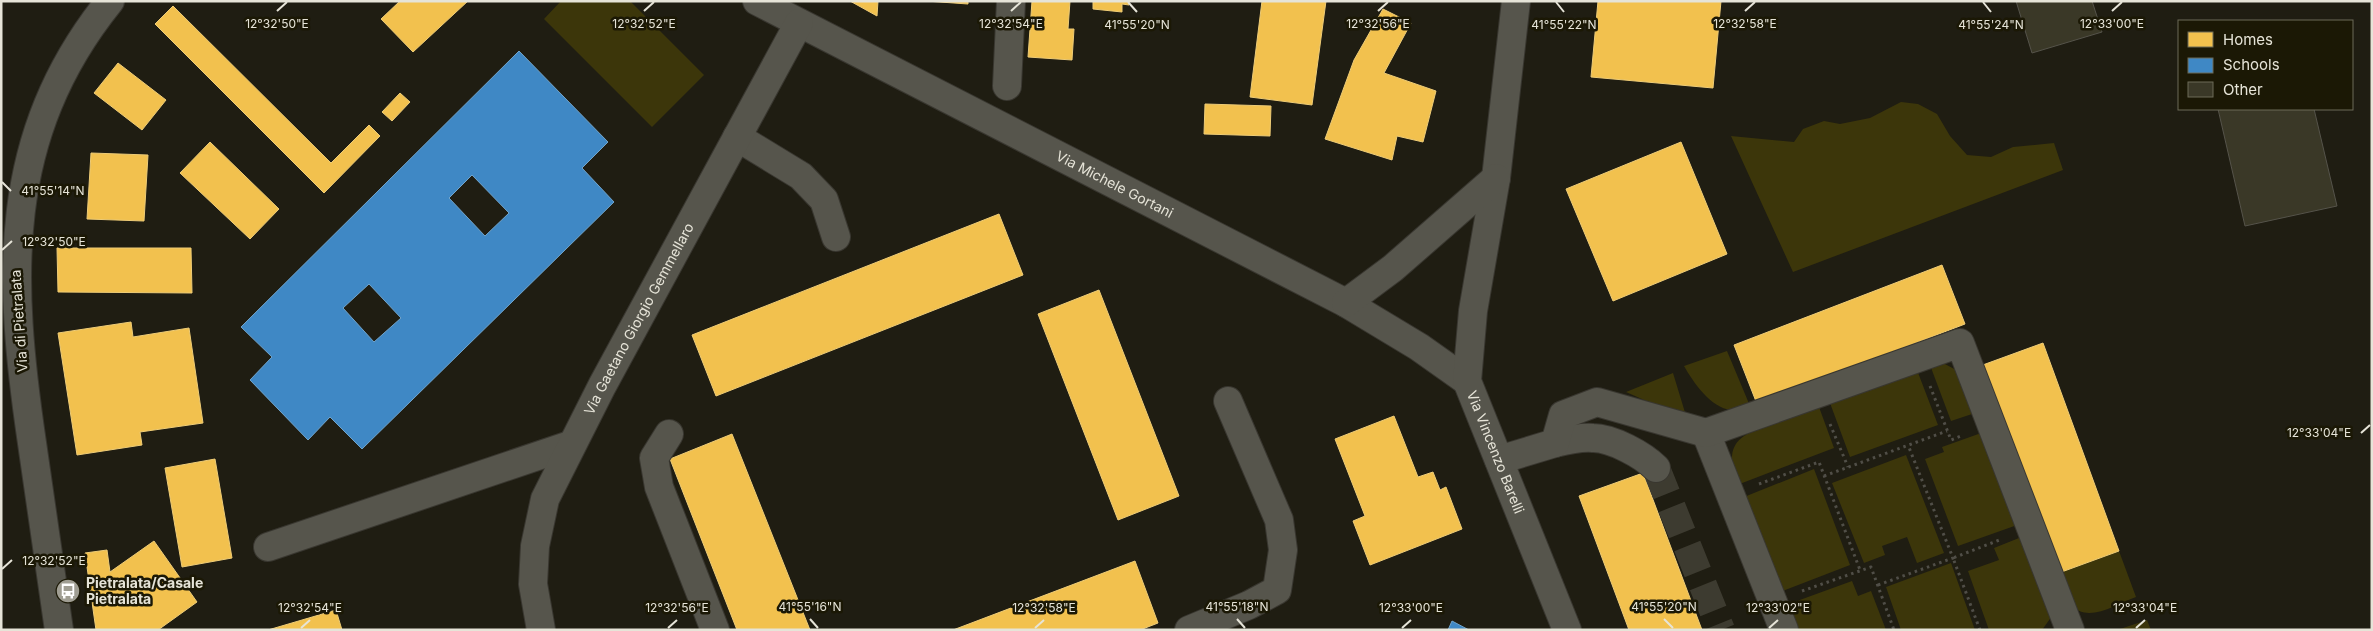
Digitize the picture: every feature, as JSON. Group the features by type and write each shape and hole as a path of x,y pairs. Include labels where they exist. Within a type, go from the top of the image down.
{"street":[{"name":"Via Michele Gortani","path":"757,1 1346,302 1420,347 1467,381"},
{"path":"1007,86 1012,1"},
{"name":"Via Vincenzo Barelli","path":"1516,1 1496,178 1473,310 1467,381 1567,630"},
{"name":"Via di Pietralata","path":"59,630 19,354 14,283 16,241 24,175 39,125 75,49 100,5"},
{"name":"Via Gaetano Giorgio Gemmellaro","path":"540,630 533,584 535,546 545,498 570,445 799,23"},
{"path":"737,137 801,176 824,200 836,237"},
{"path":"1346,302 1393,268 1496,178"},
{"path":"1555,443 1563,415 1597,402 1706,433 1960,343 2070,630"},
{"path":"1189,630 1249,605 1277,590 1283,550 1279,520 1228,401"},
{"path":"1706,433 1784,630"},
{"path":"669,434 654,458 658,487 715,630"},
{"path":"1499,460 1555,443 1596,438 1634,452 1656,468"},
{"path":"268,546 570,445"}],"path":[{"path":"1918,358 1950,440 1991,424"},
{"path":"1818,393 1848,467"},
{"path":"1824,476 1948,431"},
{"path":"1908,445 1980,630"},
{"path":"1730,495 1819,462 1860,570"},
{"path":"1878,586 2031,528"},
{"path":"1773,601 1871,566 1894,630"}],"shaded area":[{"path":"561,1 630,1 704,75 652,127 544,19"},
{"path":"1901,102 1918,104 1937,114 1950,136 1967,155 1991,157 2013,147 2054,143 2063,170 1793,272 1731,136 1794,142 1803,129 1824,121 1840,124 1870,118"},
{"path":"1727,351 1750,406 1733,410 1716,405 1703,393 1684,366"},
{"path":"1943,363 1958,371 1978,412 1951,421 1930,365"},
{"path":"1917,370 1938,425 1850,457 1830,403"},
{"path":"1673,373 1687,419 1626,392"},
{"path":"1819,407 1834,448 1737,485 1732,461 1733,452 1741,439 1758,429"},
{"path":"1984,432 2020,524 1958,546 1925,459 1944,452 1942,447"},
{"path":"1906,455 1944,553 1917,563 1907,537 1882,546 1885,555 1864,563 1832,483"},
{"path":"1814,469 1850,565 1780,592 1744,497"},
{"path":"2024,536 2052,616 2042,630 1989,630 1968,571 1999,560 1994,548"},
{"path":"2119,551 2136,597 2094,613 2078,610 2067,598 2056,574"},
{"path":"1951,563 1975,630 1901,630 1886,587"},
{"path":"1852,581 1858,596 1871,591 1886,630 1796,630 1786,605"},
{"path":"2147,620 2151,630 2117,630"}],"building: Homes":[{"path":"400,1 468,1 413,52 381,19"},
{"path":"850,1 878,1 877,16"},
{"path":"926,1 968,1 968,4"},
{"path":"1032,1 1070,1 1068,29 1074,29 1072,60 1028,57"},
{"path":"1093,1 1129,1 1129,5 1122,4 1122,12 1093,9"},
{"path":"1262,1 1326,1 1312,105 1250,97"},
{"path":"1598,1 1721,1 1713,88 1591,77"},
{"path":"173,6 331,163 369,125 380,136 324,193 155,24"},
{"path":"1383,9 1411,23 1384,73 1436,91 1423,142 1397,136 1392,160 1325,139 1354,60"},
{"path":"118,63 166,100 142,130 94,93"},
{"path":"400,93 410,102 392,121 382,112"},
{"path":"1205,104 1271,106 1270,136 1204,134"},
{"path":"210,142 279,209 250,239 180,173"},
{"path":"1681,142 1727,254 1613,301 1566,189"},
{"path":"91,153 148,155 144,221 87,219"},
{"path":"999,214 1023,275 716,396 692,335"},
{"path":"57,248 191,248 192,293 58,292"},
{"path":"1942,265 1965,324 1757,404 1734,345"},
{"path":"1099,290 1179,496 1118,520 1038,314"},
{"path":"131,322 133,337 189,328 203,423 140,432 142,445 77,455 58,333"},
{"path":"2043,343 2119,551 2056,574 1980,366"},
{"path":"1394,416 1418,477 1433,472 1440,490 1446,487 1462,529 1370,565 1353,521 1365,516 1335,439"},
{"path":"732,434 810,630 737,630 670,459"},
{"path":"215,459 232,558 182,567 165,468"},
{"path":"1643,473 1702,630 1629,630 1579,496"},
{"path":"154,541 197,602 158,630 96,630 85,553 107,550 110,572"},
{"path":"1135,561 1158,623 1140,630 953,630"},
{"path":"336,610 342,630 268,630"}],"building: Schools":[{"path":"519,51 608,142 582,168 614,202 362,449 330,417 308,440 250,380 272,357 241,327","holes":["472,175 509,213 485,236 449,198","369,284 401,318 374,342 343,308"]},
{"path":"1452,621 1469,630 1448,630"}],"building: Other":[{"path":"2016,1 2092,1 2102,32 2032,53"},
{"path":"2218,110 2314,110 2337,206 2245,226"}],"tunnel":[{"path":"1656,468 1721,630"}],"place":[{"name":"Pietralata/Casale Pietralata","path":"68,591"}]}
